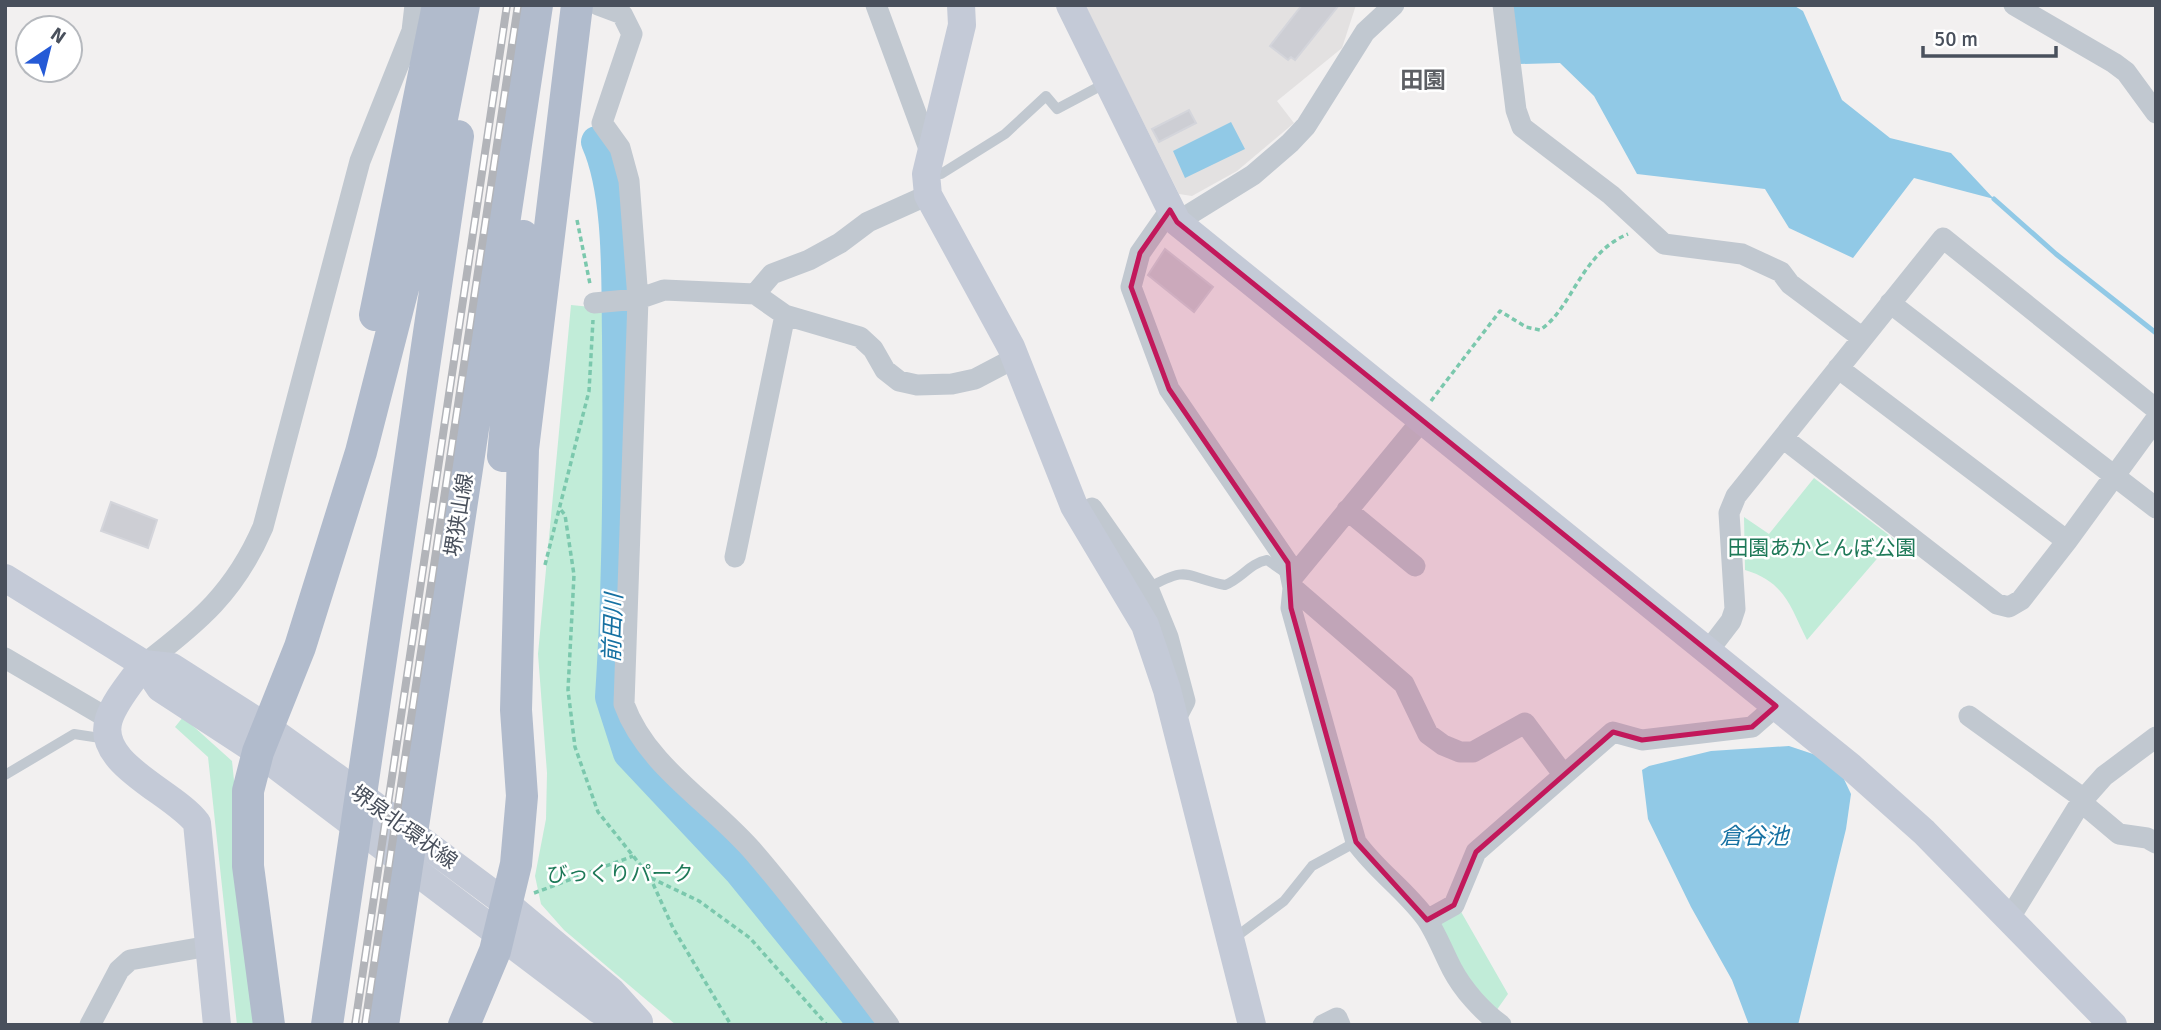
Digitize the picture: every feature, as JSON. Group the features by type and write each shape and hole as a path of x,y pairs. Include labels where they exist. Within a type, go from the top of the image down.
{"main road":[{"path":"361,452 367,355 438,5"},
{"path":"269,1025 246,831 248,791 263,740 300,647 361,452 428,191 464,5"},
{"path":"327,1025 478,5"},
{"name":"堺狭山線","path":"383,1025 537,5"},
{"path":"516,710 523,449 577,5"},
{"path":"464,1025 512,911 522,796 502,444 530,162 529,57"}],"street":[{"path":"217,1025 197,824 187,809 120,761 111,750 109,729 144,664 193,627 228,590 248,562 263,527 360,161 412,30 415,5"},
{"path":"598,5 622,14 632,34 602,123 620,148 629,181 637,299 624,704 631,722 650,750 756,853 890,1025"},
{"path":"876,5 928,175 1015,358 1080,516 1145,625 1175,720 1252,1025"},
{"path":"755,294 772,274 808,260 840,243 928,175 962,26 961,5"},
{"path":"1070,5 1173,216 1776,706 1924,832 2113,1025"},
{"path":"1394,5 1365,32 1306,127 1253,175 1173,216 1140,253 1131,287 1169,389 1281,552 1293,583 1291,608 1356,842 1374,866 1427,920 1453,972 1490,1017 1501,1025"},
{"path":"1503,5 1516,110 1522,127 1611,195 1664,244 1742,254 1781,272 1790,284 1861,337"},
{"path":"2014,5 2115,63 2126,72 2156,113"},
{"path":"1708,651 1731,621 1735,609 1729,513 1736,496 1943,238 2156,409"},
{"path":"599,303 637,299 664,290 755,294 785,315 860,337 873,349 885,370 899,381 917,385 952,384 975,379 1015,358"},
{"path":"1889,303 2156,508"},
{"path":"735,557 785,315"},
{"path":"1838,368 2067,541"},
{"path":"1293,583 1421,418"},
{"path":"1783,438 1997,604 2009,607 2021,600 2116,477 2156,419"},
{"path":"1080,516 1092,508 1148,589 1168,637 1185,701 1175,720"},
{"path":"1347,510 1415,566"},
{"name":"堺泉北環状線","path":"5,578 144,664 160,688 336,777 440,853 611,991 642,1025"},
{"path":"1293,583 1404,684 1428,734 1443,745 1460,752 1473,752 1525,723 1563,774"},
{"path":"5,658 109,729"},
{"path":"1427,920 1454,905 1476,852 1613,732 1642,740 1752,727 1776,706"},
{"path":"1969,716 2083,800 2119,834 2147,838 2156,844"},
{"path":"2009,919 2083,800 2104,776 2156,737"},
{"name":"堺泉北環状線","path":"263,740 331,805 435,884 512,911 599,1010 627,1025"},
{"path":"90,1025 119,970 130,960 209,947"},
{"path":"1323,1025 1337,1018 1340,1025"}],"lane":[{"path":"928,175 942,174 1005,134 1046,96 1057,109 1108,82"},
{"path":"1148,589 1176,573 1191,573 1225,585 1233,582 1258,562 1267,560 1293,583"},
{"path":"5,775 74,734 109,729"},
{"path":"1231,941 1284,901 1312,866 1356,842"}],"path":[{"path":"543,574 589,391 599,303 576,208"},
{"path":"1421,418 1500,311 1526,327 1539,330 1550,323 1580,273 1593,260 1622,236 1644,226"},
{"path":"561,510 565,514 574,575 568,691 575,747 598,811 650,877 673,928 731,1025"},
{"path":"512,911 633,856"},
{"path":"650,877 699,901 750,937 827,1025"}],"highlighted area":[{"path":"1170,210 1177,222 1776,706 1752,727 1642,740 1613,732 1476,852 1454,905 1427,920 1356,842 1291,608 1288,563 1169,389 1131,287 1140,253"}],"shaded area":[{"path":"1085,5 1356,5 1342,48 1277,101 1294,123 1237,171 1192,196 1179,194"}],"green space":[{"name":"びっくりパーク","path":"571,305 611,309 600,708 628,765 727,868 856,1025 676,1025 564,930 541,904 535,876 546,819 547,773 538,654"},
{"name":"田園あかとんぼ公園","path":"1814,478 1894,539 1807,640 1778,588 1745,570 1744,517 1769,534"},
{"path":"183,717 232,761 259,1025 237,1025 208,757 175,727"},
{"path":"1460,910 1508,994 1496,1011 1471,986 1436,924"}],"water":[{"path":"1511,5 1793,5 1803,11 1842,100 1890,138 1951,153 1994,199 1914,178 1853,258 1789,228 1765,189 1637,174 1594,96 1560,63 1520,64"},
{"path":"1231,122 1245,149 1185,178 1173,151"},
{"name":"倉谷池","path":"1789,746 1816,755 1843,777 1851,794 1846,829 1798,1025 1749,1025 1732,980 1691,907 1648,819 1642,770 1711,751"}],"building":[{"path":"1302,5 1339,5 1295,60 1291,57 1288,60 1270,46"},
{"path":"1189,110 1196,123 1159,142 1152,129"},
{"path":"1165,249 1213,287 1194,312 1148,275"},
{"path":"111,502 157,520 148,548 101,531"}],"waterway":[{"name":"前田川","path":"597,142 610,186 617,263 618,516 611,697 629,753 739,870 865,1025"},
{"path":"1994,199 2056,254 2156,333"}],"railway":[{"path":"355,1025 507,5"},
{"path":"365,1025 518,5"}],"district":[{"name":"田園","path":"1423,80"}]}
